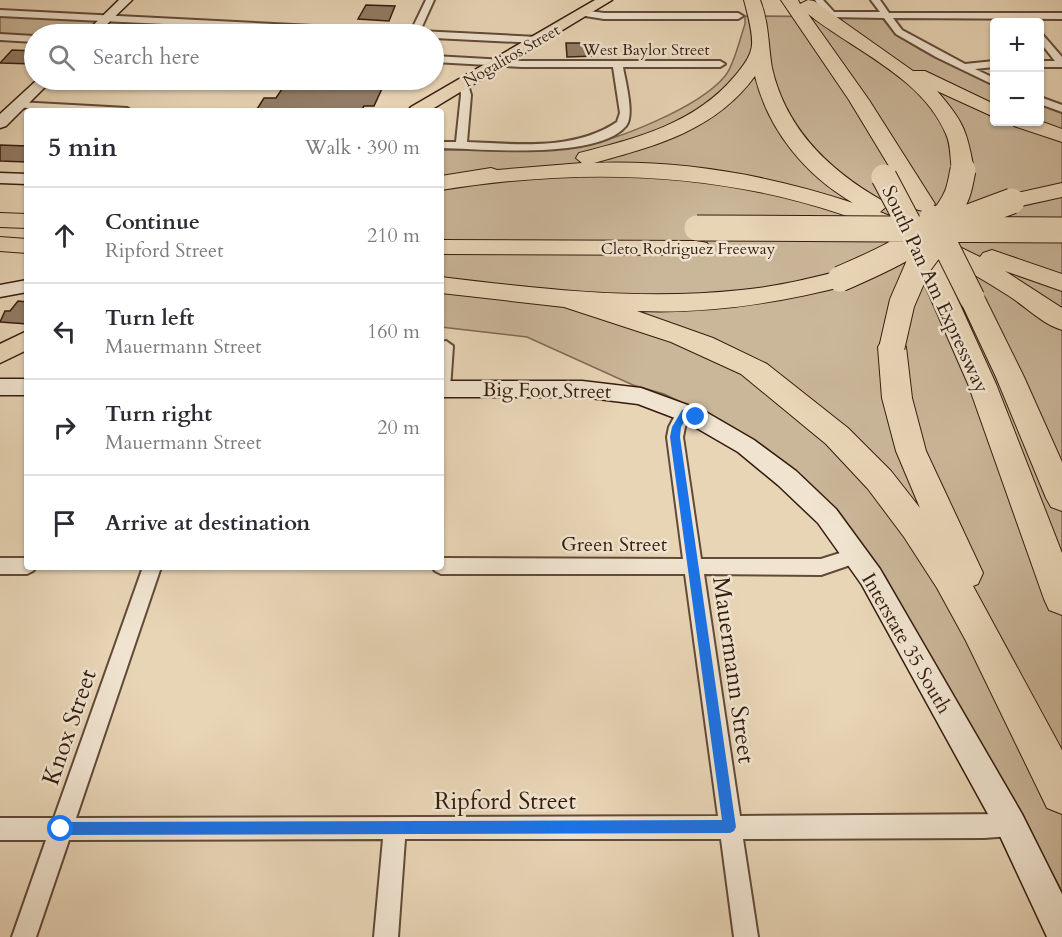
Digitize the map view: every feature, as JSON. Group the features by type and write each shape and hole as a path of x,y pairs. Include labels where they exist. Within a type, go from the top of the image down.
{"highway":[{"path":"752,0 761,33 761,49 769,92 781,120 805,154 840,184 890,214 987,256 1062,283"},
{"name":"South Pan Am Expressway","path":"768,0 809,54 929,247 1062,599"},
{"name":"South Pan Am Expressway","path":"789,0 830,53 861,100 923,204 1010,377 1062,498"},
{"path":"444,285 570,300 668,303 735,301 799,292 840,279 876,263 919,239 955,200 963,170 957,135 936,105 898,70 819,15 803,0"},
{"path":"849,37 948,90 990,109"},
{"path":"444,183 582,159 670,134 695,123 731,96 750,72 761,49"},
{"path":"1033,126 1062,136"},
{"path":"469,179 604,169 655,170 761,185 878,219 920,237 970,260 1035,300 1062,321"},
{"path":"1062,190 1012,201 969,217 943,232 918,266 902,303 892,347 897,398 911,451 1062,792"},
{"path":"0,220 24,220"},
{"name":"Cleto Rodriguez Freeway","path":"444,228 929,247"},
{"path":"929,247 1062,230"},
{"name":"Cleto Rodriguez Freeway","path":"444,247 698,238"},
{"path":"0,243 24,244"},
{"path":"929,247 1062,247"},
{"path":"570,300 665,329 746,365 817,416 859,454 910,516 951,581 1062,792"}],"main road":[{"path":"101,24 126,0"},
{"name":"Nogalitos Street","path":"422,108 605,0"},
{"path":"0,123 34,90"},
{"path":"0,178 24,179"},
{"path":"0,292 24,287"},
{"path":"0,292 24,294"},
{"path":"0,355 24,341"},
{"path":"0,387 24,387"},
{"name":"Big Foot Street","path":"444,389 563,388 610,391 641,396 685,412"},
{"name":"Interstate 35 South","path":"685,412 746,446 787,478 827,516 871,577 1011,825 1062,931"}],"street":[{"path":"420,24 430,0"},
{"path":"819,0 825,10 832,15 990,18"},
{"path":"875,0 899,32 990,80"},
{"path":"0,13 231,24"},
{"path":"582,13 604,16 738,16"},
{"path":"1037,18 1062,16"},
{"path":"444,35 537,40"},
{"path":"0,37 24,38"},
{"path":"1044,43 1062,64"},
{"name":"West Baylor Street","path":"444,59 720,64"},
{"path":"444,145 561,146 588,143 604,137 622,124 625,113 618,64"},
{"path":"963,67 990,64"},
{"path":"1044,64 1062,64"},
{"path":"461,145 465,95 463,83"},
{"path":"1044,102 1062,109"},
{"path":"18,105 72,108"},
{"path":"444,368 446,346"},
{"name":"Mauermann Street","path":"685,412 677,427 675,437 746,937"},
{"name":"Green Street","path":"444,566 821,567 856,556"},
{"path":"0,567 24,566"},
{"name":"Knox Street","path":"24,937 151,570"},
{"name":"Ripford Street","path":"0,829 984,827 1011,825"},
{"path":"386,937 395,828"}],"shaded area":[{"path":"0,15 189,24 24,24 24,36 0,35"},
{"path":"745,16 881,17 904,39 918,48 990,83 990,126 1044,126 1044,105 1062,112 1062,891 885,576 835,512 703,413 664,394 633,385 527,337 444,327 444,150 574,148 633,131 677,111 713,88 725,76 745,24"}],"building":[{"path":"366,5 395,6 389,21 358,19"},
{"path":"566,43 594,43 595,56 567,57"},
{"path":"12,50 24,51 24,64 0,63"},
{"path":"281,90 381,90 374,106 363,108 258,108 264,98 276,98"},
{"path":"0,145 24,146 24,162 0,161"},
{"path":"18,301 24,302 24,324 0,322 5,311 10,311"}],"route":[{"path":"61,829 730,827 675,437 677,427 685,412 696,417"}]}
